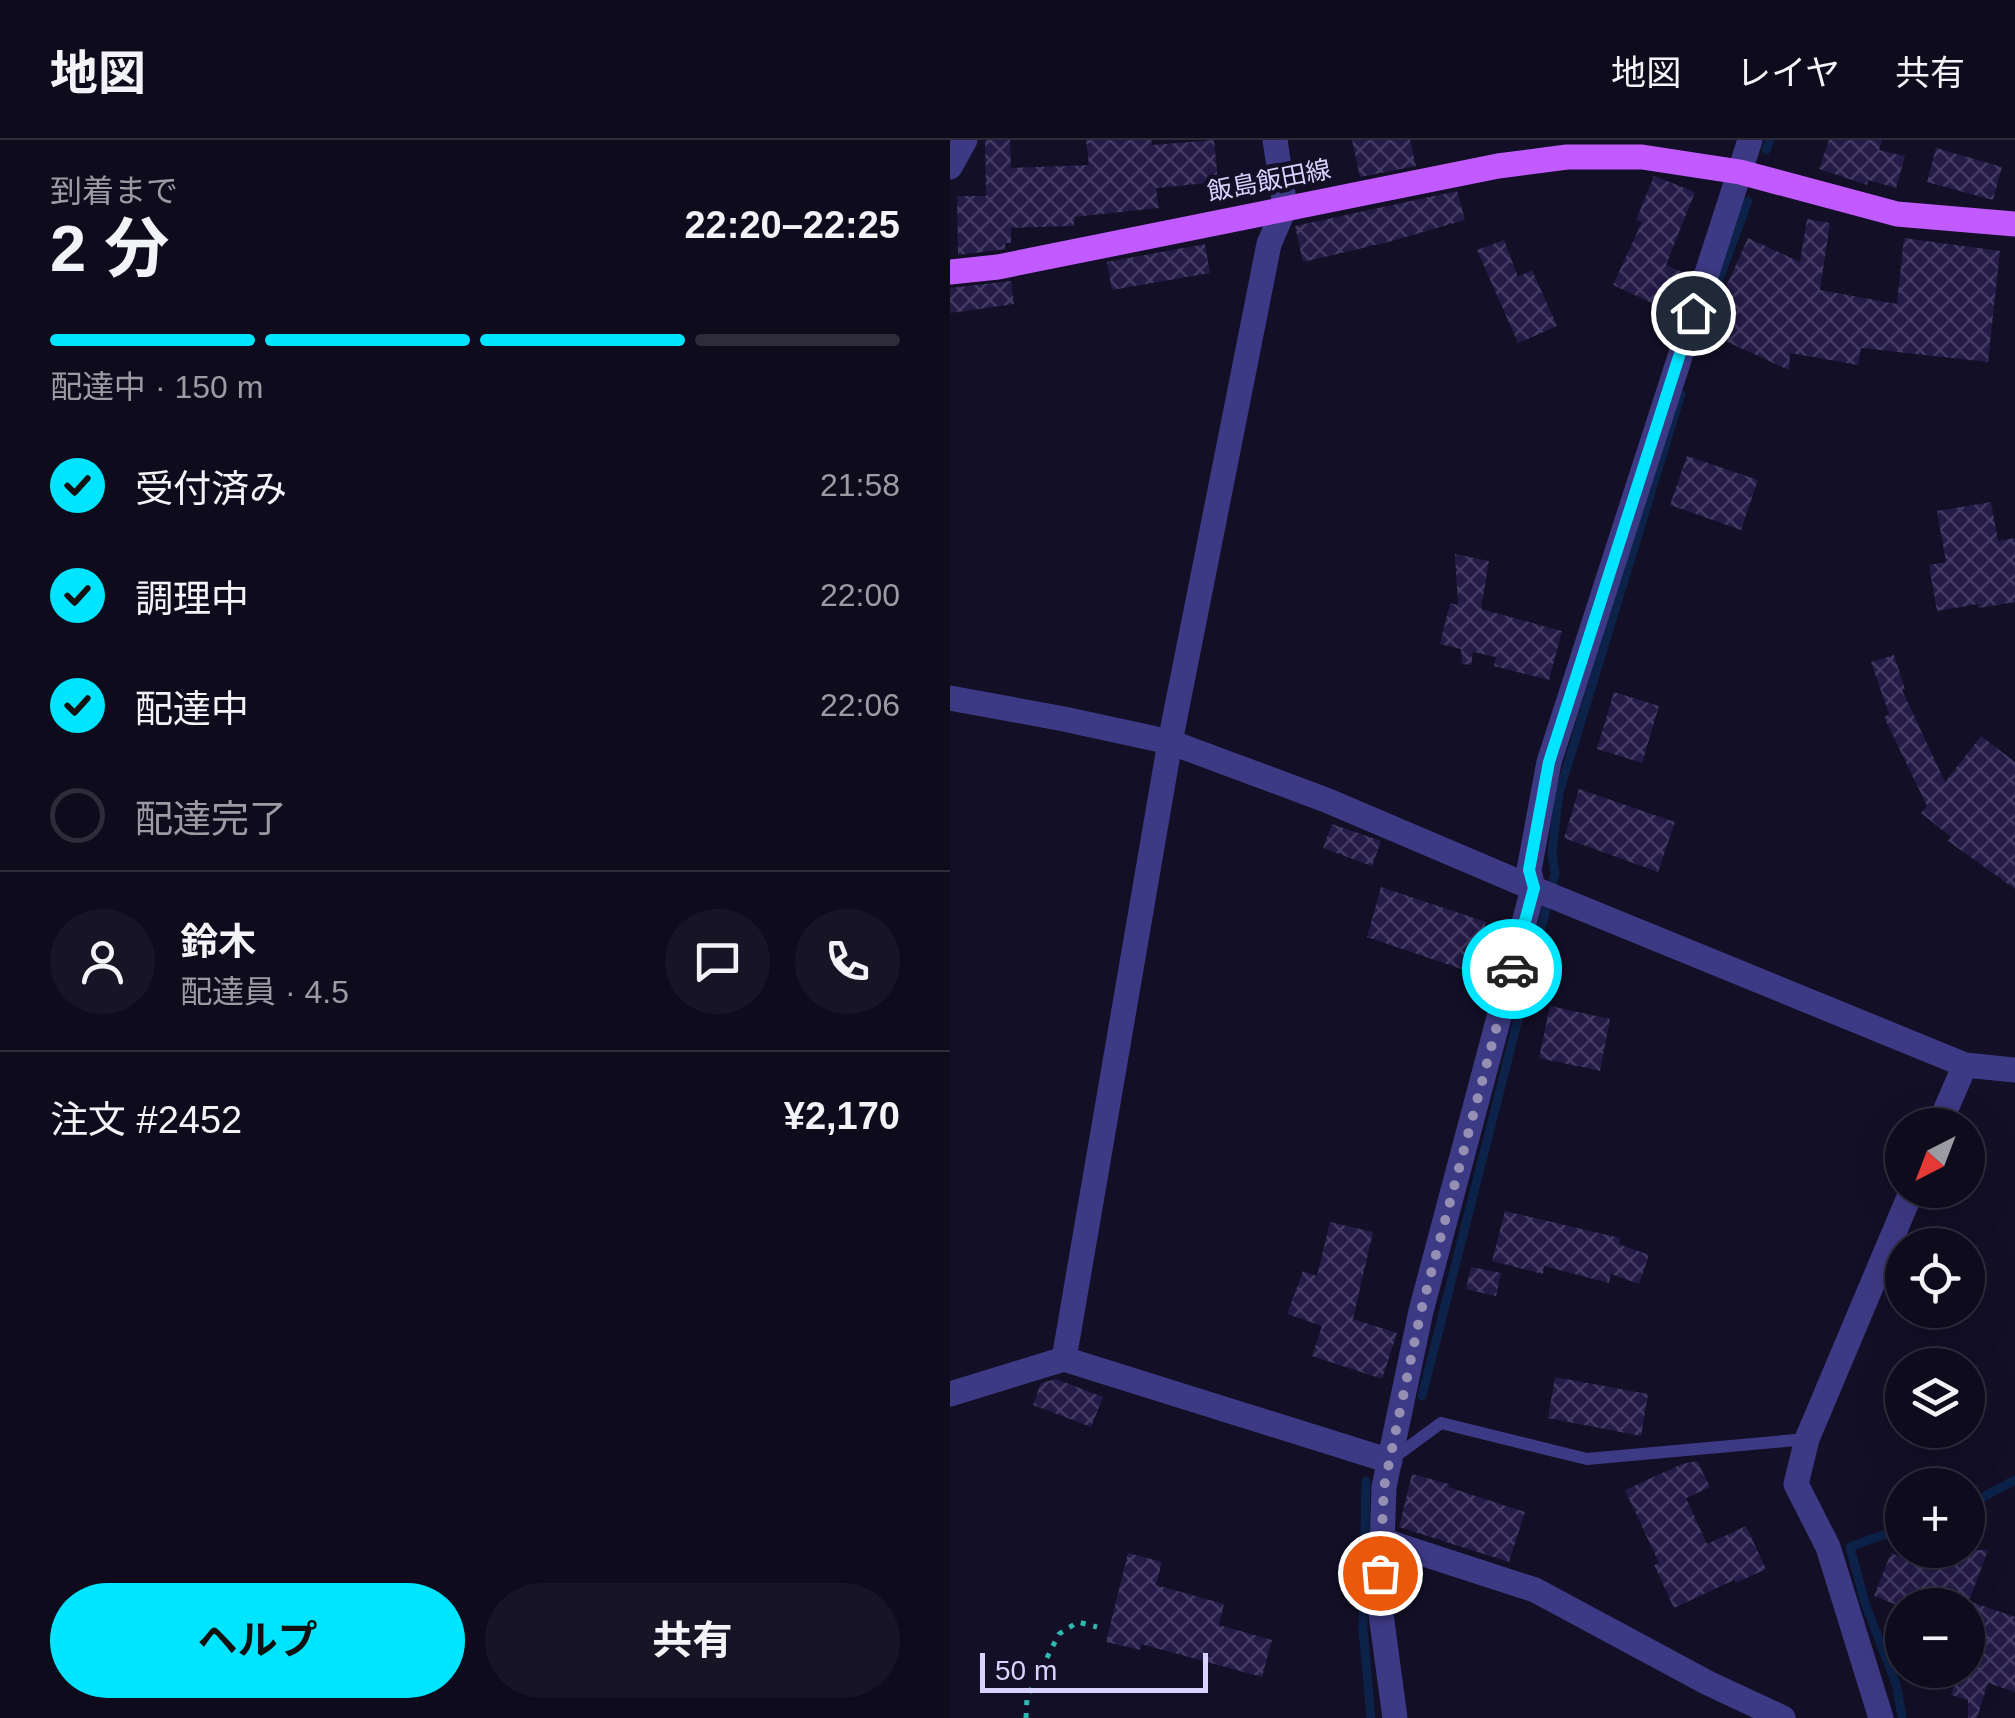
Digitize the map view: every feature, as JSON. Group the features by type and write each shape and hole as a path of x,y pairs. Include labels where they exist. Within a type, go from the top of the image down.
{"main road":[{"name":"飯島飯田線","path":"950,272 998,267 1285,207 1498,166 1567,157 1642,157 1740,172 1897,214 2015,224"}],"street":[{"path":"950,167 965,140"},
{"path":"1064,1359 1170,742 1269,244 1285,207 1275,140"},
{"path":"1395,1718 1380,1606 1384,1487 1421,1311 1538,890 1529,870 1549,762 1750,140"},
{"path":"950,698 1170,742 1326,800 1964,1065 2015,1070"},
{"path":"1946,1108 1964,1065"},
{"path":"1881,1718 1828,1547 1796,1484 1806,1439 1904,1208"},
{"path":"950,1394 1064,1359 1390,1461"},
{"path":"1381,1540 1535,1590 1708,1683 1784,1718"}],"lane":[{"path":"1390,1461 1440,1423 1587,1459 1806,1439"}],"path":[{"path":"1026,1718 1027,1697 1059,1634 1078,1622 1097,1628"}],"building":[{"path":"985,140 1010,140 1011,168 1089,165 1086,140 1151,140 1152,145 1214,140 1218,182 1156,188 1159,208 1074,217 1074,226 1011,228 1011,243 1005,243 1006,249 958,255 957,196 986,196"},
{"path":"1352,140 1410,140 1416,166 1360,177"},
{"path":"1829,140 1882,140 1879,150 1905,156 1896,188 1868,180 1867,185 1819,169"},
{"path":"1936,148 2002,167 1993,200 1927,182"},
{"path":"1654,176 1695,192 1666,265 1684,273 1667,310 1613,285 1642,222 1636,220"},
{"path":"1457,191 1465,220 1303,262 1295,226"},
{"path":"1807,219 1830,223 1820,290 1897,304 1904,238 2000,251 1988,362 1861,348 1858,365 1790,353 1789,370 1721,339 1732,316 1716,309 1748,238 1800,262"},
{"path":"1504,240 1518,277 1532,270 1557,326 1518,343 1477,250"},
{"path":"1205,244 1210,273 1112,290 1107,262"},
{"path":"1011,281 1014,304 950,313 950,288"},
{"path":"1687,456 1758,480 1741,530 1670,505"},
{"path":"1991,502 1998,541 2015,538 2015,602 1937,611 1929,565 1946,562 1937,511"},
{"path":"1455,554 1489,561 1481,609 1562,631 1549,680 1494,666 1496,657 1473,652 1471,665 1462,664 1461,649 1440,644 1450,603 1458,605"},
{"path":"1894,655 1905,689 1902,690 1945,782 1981,736 2015,762 2015,889 1948,841 1951,837 1921,813 1927,806 1884,717 1889,714 1871,662"},
{"path":"1614,692 1659,706 1642,763 1597,749"},
{"path":"1579,789 1675,822 1658,872 1564,838"},
{"path":"1332,824 1381,841 1372,866 1323,848"},
{"path":"1381,887 1486,922 1470,972 1367,937"},
{"path":"1550,1006 1610,1019 1600,1071 1539,1058"},
{"path":"1505,1211 1620,1238 1619,1244 1649,1255 1639,1284 1611,1274 1609,1283 1544,1266 1543,1274 1492,1261"},
{"path":"1330,1222 1373,1232 1353,1319 1397,1333 1382,1379 1312,1356 1322,1326 1287,1314 1303,1271 1317,1276"},
{"path":"1471,1267 1501,1273 1496,1296 1466,1289"},
{"path":"1555,1377 1648,1394 1641,1436 1548,1418"},
{"path":"1056,1379 1103,1397 1091,1427 1033,1405 1041,1383"},
{"path":"1697,1461 1710,1487 1686,1498 1707,1544 1746,1526 1766,1569 1674,1608 1654,1565 1659,1563 1625,1490"},
{"path":"1412,1474 1525,1512 1509,1562 1399,1527"},
{"path":"1128,1553 1162,1562 1156,1585 1224,1604 1219,1625 1272,1640 1262,1677 1141,1644 1140,1650 1106,1642"},
{"path":"1885,1568 1981,1568 1974,1588 1885,1588 1885,1600 1874,1596"},
{"path":"1985,1607 2015,1617 2015,1692 1988,1683 1977,1718 1968,1718 1968,1700 1951,1695 1953,1688 1985,1688"}],"waterway":[{"path":"1766,150 1770,140"},
{"path":"1710,303 1748,201"},
{"path":"1422,1396 1555,874 1552,853 1559,793 1681,394"},
{"path":"1985,1496 2015,1480"},
{"path":"1366,1481 1363,1629 1371,1718"},
{"path":"1885,1534 1850,1547 1865,1603 1896,1684 1902,1716"}],"way so far":[{"path":"1380,1573 1384,1487 1421,1311 1512,969"}],"route":[{"path":"1512,969 1534,888 1529,870 1549,762 1693,313"}]}
